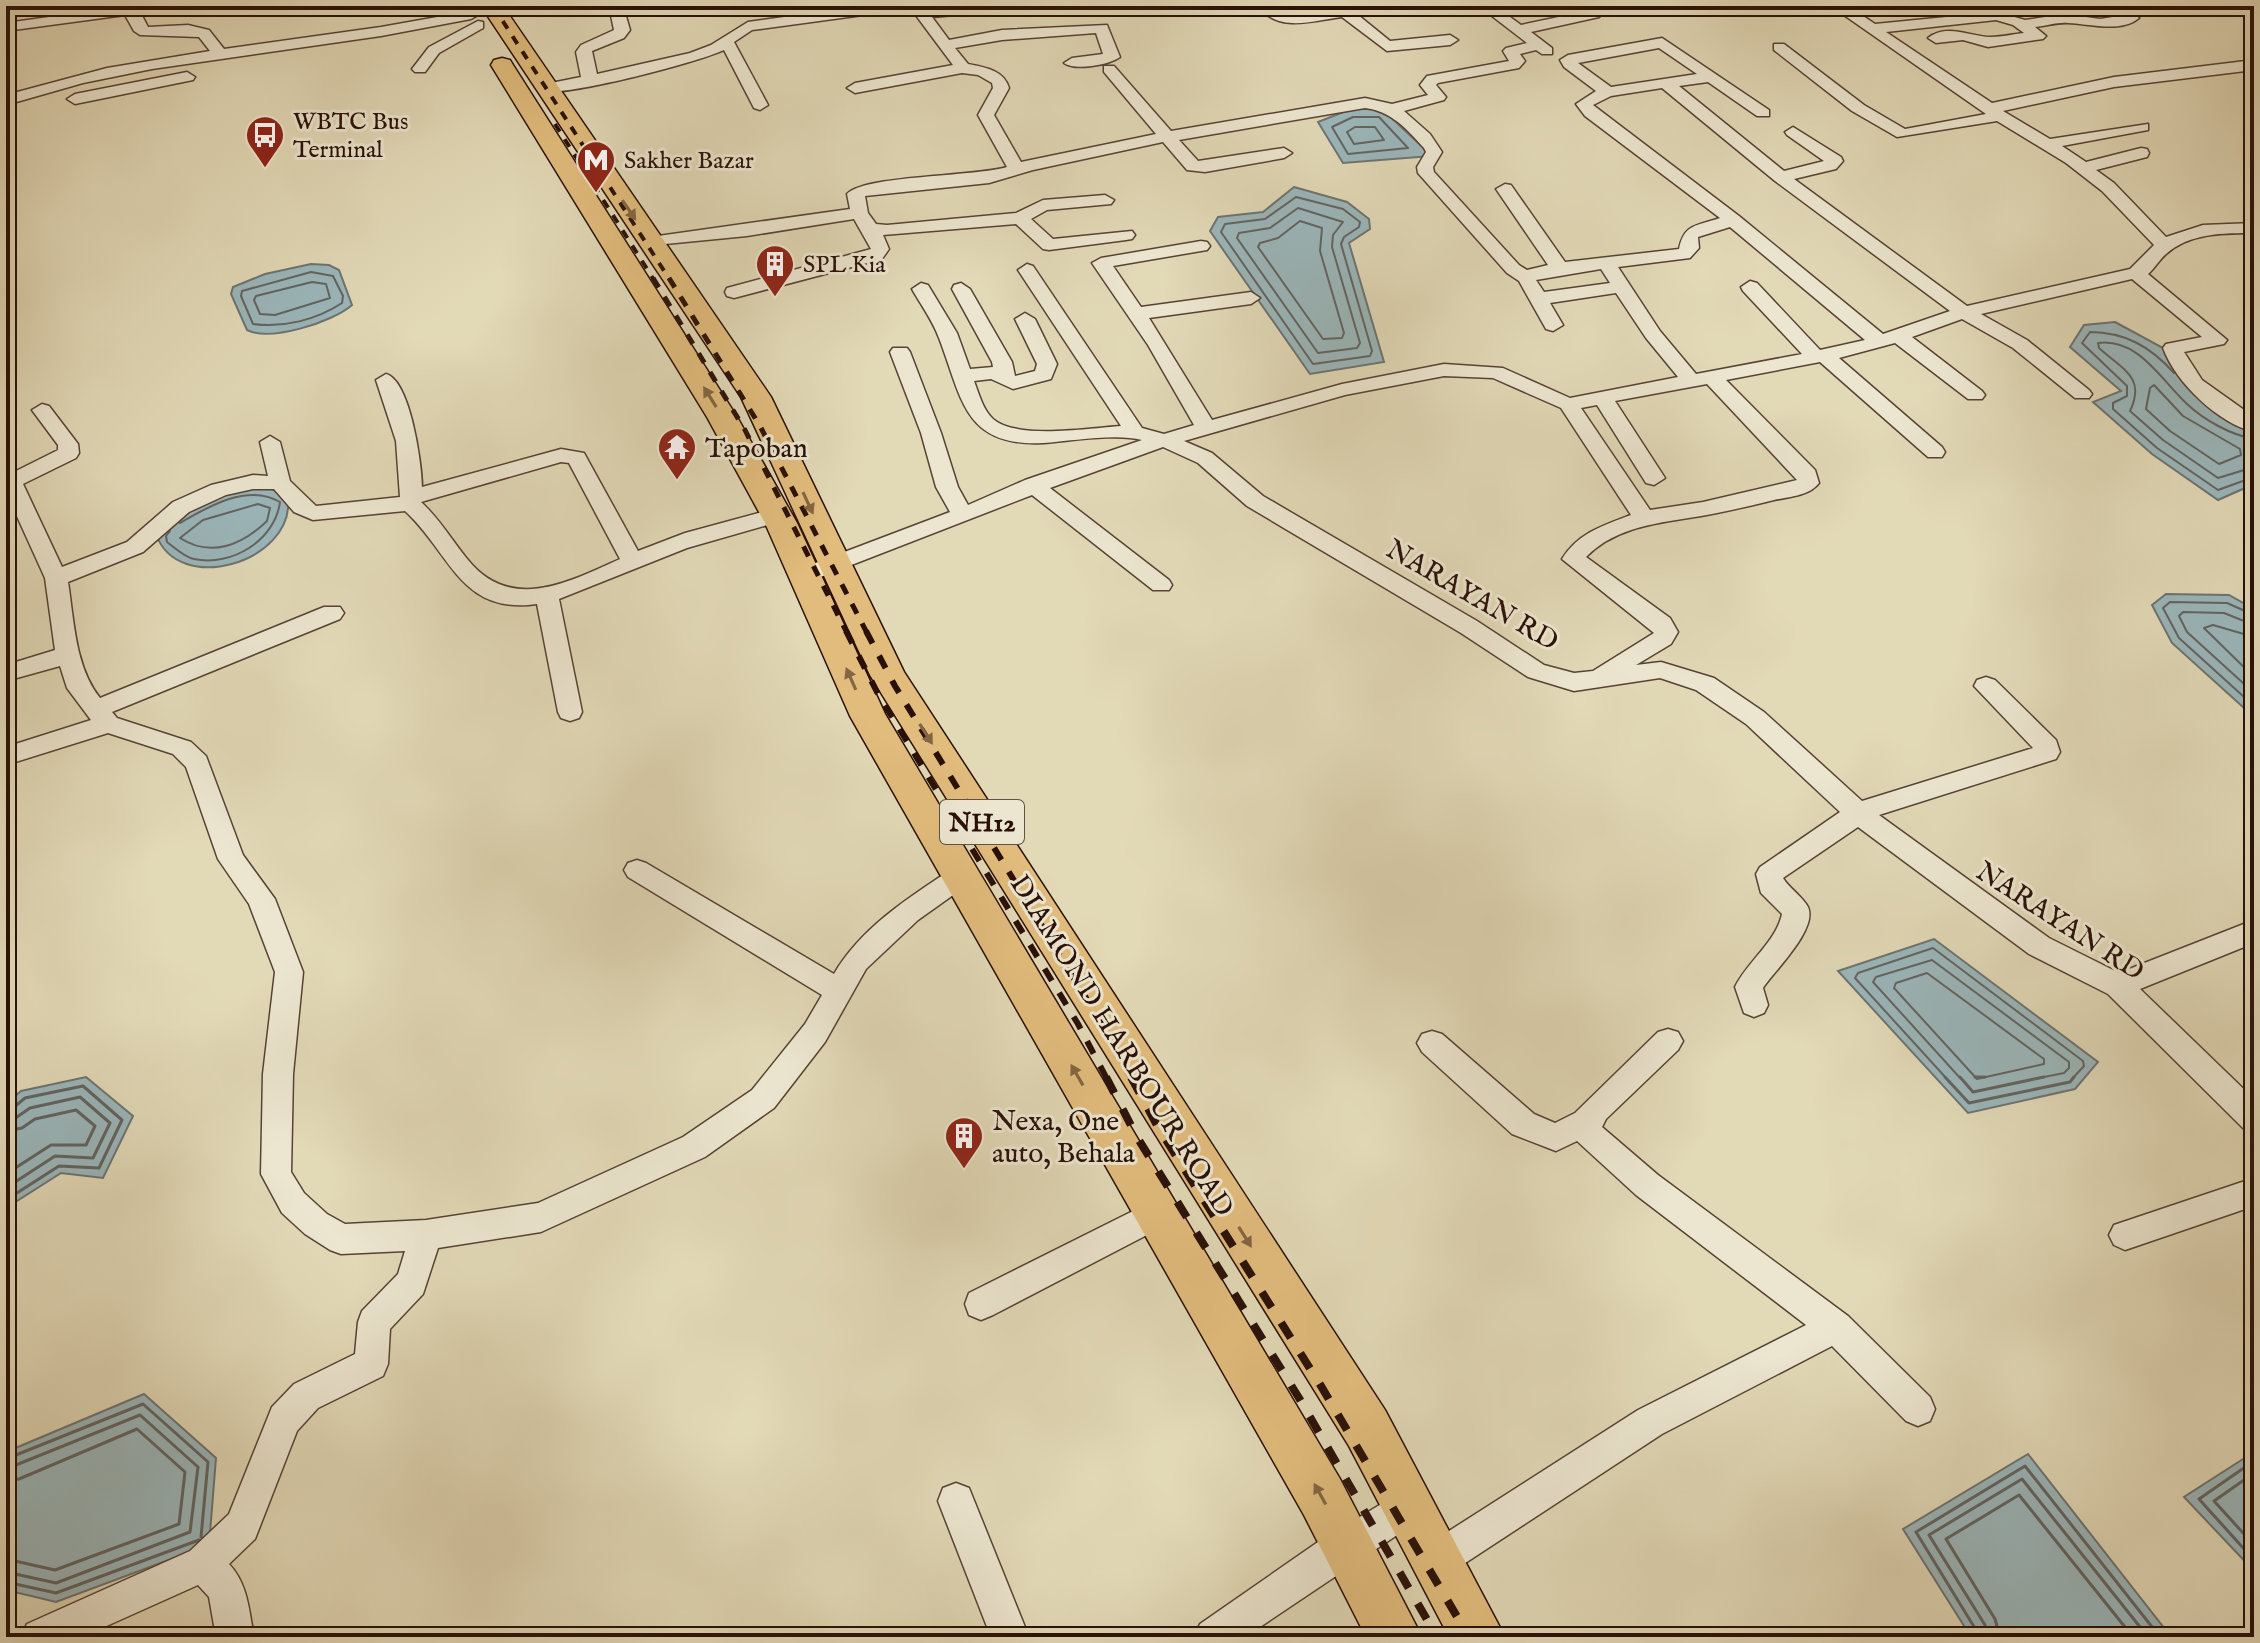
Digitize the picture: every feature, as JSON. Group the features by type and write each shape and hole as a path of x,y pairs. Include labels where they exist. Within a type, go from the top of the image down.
{"highway":[{"name":"DIAMOND HARBOUR ROAD","path":"477,13 547,88 583,168 777,515 820,570 888,675 1367,1428 1478,1637"},
{"name":"DIAMOND HARBOUR ROAD","path":"477,13 583,168 651,242 756,397 820,570 868,716 1347,1544 1395,1637"}],"street":[{"path":"616,6 627,54"},
{"path":"590,80 584,52 586,48 627,54 695,56 726,42 748,26 900,6"},
{"path":"919,10 1011,6"},
{"path":"1264,6 1278,18 1286,20 1394,6"},
{"path":"1486,6 1554,56 1568,60 1662,43 1763,113"},
{"path":"1518,30 1594,14 1596,12 1590,6"},
{"path":"1838,6 2083,168 2108,187 2165,246"},
{"path":"1872,29 1997,16 2056,6"},
{"path":"2022,25 2065,18 2094,23 2132,18 2114,6"},
{"path":"6,27 126,10 134,13 139,28 145,32 204,33 220,54"},
{"path":"919,10 960,68"},
{"path":"6,100 108,73 263,47 381,33 477,13"},
{"path":"420,69 434,50 477,13"},
{"path":"1346,13 1387,46 1450,40"},
{"path":"1893,43 1964,35 1988,42 2038,36 2022,25 1997,16"},
{"path":"945,45 1002,35 1102,28 1112,57 1072,63"},
{"path":"726,42 739,61 749,89 760,105"},
{"path":"1393,109 1438,97 1428,85 1433,79 1514,65 1517,61 1511,51 1539,45"},
{"path":"75,99 252,63 261,57 263,47"},
{"path":"1779,47 1858,108 1903,134 2114,82 2254,65"},
{"path":"547,88 590,80 627,54"},
{"path":"1568,60 1569,64 1608,92"},
{"path":"855,88 946,74 960,68 982,71 999,81 1001,88 986,115 1002,138 1031,214 1020,218 871,229"},
{"path":"1109,69 1189,163 1198,167 1284,153"},
{"path":"1712,77 1608,92 1589,98 1584,104 1591,113 1888,338 1975,395"},
{"path":"1667,84 1781,177 1964,312 2020,344 2082,394"},
{"path":"734,292 876,255 880,249 859,213 856,194 866,189 1020,185 1168,136 1350,104 1380,104 1393,109 1431,146 1434,152 1425,167 1426,173 1513,269 1526,278 1553,325"},
{"path":"2047,144 2142,127"},
{"path":"1781,177 1830,165 1835,161 1793,132"},
{"path":"2083,168 2141,153"},
{"path":"1020,185 1052,203 1105,200"},
{"path":"1505,189 1560,268"},
{"path":"651,242 859,213"},
{"path":"1020,218 1049,245 1126,235"},
{"path":"1526,278 1537,272 1560,268 1684,254 1690,248 1688,239 1692,233 1733,220"},
{"path":"1568,404 1820,356 1888,338 1964,312 2136,273 2149,266 2165,246 2200,231 2254,228"},
{"path":"1081,242 1101,263 1158,345 1207,429"},
{"path":"1101,263 1201,246"},
{"path":"1594,679 1663,638 1666,632 1662,624 1573,559 1580,547 1644,518 1703,509 1795,489 1808,483 1808,475 1653,334 1606,263"},
{"path":"1027,270 1135,432"},
{"path":"2136,273 2217,340 2173,348 2177,363 2197,387 2254,426"},
{"path":"1537,299 1624,286"},
{"path":"1750,287 1820,356 1935,452"},
{"name":"NARAYAN RD","path":"921,289 947,333 976,412 987,425 1004,434 1034,437 1135,432 1164,440 1205,458 1255,501 1469,627 1536,671 1574,682 1661,670 1705,684 1755,718 1858,813 1963,893 2039,946 2118,986 2254,1119"},
{"path":"961,289 1002,362 1005,380"},
{"path":"1135,314 1251,298"},
{"path":"961,376 994,373 1013,383 1035,380 1048,370 1025,319"},
{"path":"900,352 931,433 947,487 963,515"},
{"path":"820,570 1033,485 1164,440 1342,390 1444,370 1496,372 1568,404 1644,518"},
{"path":"386,380 409,446 413,467 411,500 464,571 483,588 506,598 547,594 710,533 777,515"},
{"path":"1602,397 1654,478"},
{"path":"42,410 68,444 69,453 8,483 15,488 56,578 68,655 79,688 101,717 182,748 197,763 231,859 261,899 289,972 278,1074 276,1174 293,1203 316,1224 341,1239 426,1235 541,1217 694,1147 763,1099 815,1033 856,961 908,912 961,876"},
{"path":"270,442 280,483 302,507 313,513 411,500 561,455 572,455 577,458 633,562"},
{"path":"56,578 135,547 181,507 219,490 253,482 280,483"},
{"path":"1033,485 1161,585"},
{"path":"547,594 570,712"},
{"path":"6,756 101,717 332,613"},
{"path":"6,673 68,655"},
{"path":"1754,1005 1749,987 1795,920 1796,911 1771,885 1769,874 1858,813 1890,800 2047,752 2047,746 1986,686"},
{"path":"637,870 839,991"},
{"path":"2118,986 2254,931"},
{"path":"1432,1043 1523,1124 1556,1137 1586,1122 1668,1041"},
{"path":"1586,1122 1594,1141 1625,1168 1836,1327 1918,1409"},
{"path":"2125,1235 2254,1192"},
{"path":"981,1304 1157,1214"},
{"path":"40,1637 203,1564 242,1526 284,1419 306,1396 371,1364 374,1322 412,1283 426,1235"},
{"path":"1437,1560 1650,1422 1836,1327"},
{"path":"956,1501 1010,1637"},
{"path":"1213,1637 1347,1544 1408,1506"},
{"path":"203,1564 226,1588 235,1637"}],"water":[{"path":"1351,109 1382,109 1432,156 1343,163 1318,122"},
{"path":"1294,187 1347,202 1369,219 1370,229 1349,243 1384,362 1310,374 1210,231 1218,217 1263,212"},
{"path":"311,264 329,265 339,270 352,305 331,318 285,332 270,334 247,330 231,294 233,287 265,274"},
{"path":"2115,322 2165,349 2254,424 2254,484 2218,500 2152,454 2093,402 2121,391 2070,347 2084,325"},
{"path":"258,486 283,492 288,499 285,521 273,540 255,554 232,564 209,567 187,564 168,553 156,534 207,498"},
{"path":"2166,594 2229,595 2254,609 2254,717 2172,643 2152,605"},
{"path":"1934,939 2098,1062 2075,1089 1968,1113 1838,971"},
{"path":"86,1077 133,1116 103,1178 61,1173 6,1208 6,1104 21,1091"},
{"path":"144,1394 216,1458 209,1545 56,1602 6,1590 6,1452"},
{"path":"2254,1452 2254,1571 2184,1497"},
{"path":"2028,1454 2168,1633 2167,1637 1971,1637 1903,1529"}],"railway":[{"path":"493,6 670,280"},
{"path":"555,124 654,280"},
{"path":"653,278 745,430 847,633"},
{"path":"669,278 760,426 867,633"},
{"path":"846,631 877,692 1078,1024 1107,1079"},
{"path":"866,631 895,686 1097,1016 1132,1079"},
{"path":"1106,1077 1137,1137 1299,1398 1437,1637"},
{"path":"1131,1077 1158,1127 1321,1386 1469,1637"}],"place":[{"name":"WBTC Bus Terminal","path":"265,169"},
{"name":"Sakher Bazar","path":"596,194"},
{"name":"SPL Kia","path":"775,298"},
{"name":"Tapoban","path":"677,481"},
{"name":"Nexa, One auto, Behala","path":"964,1170"}]}
